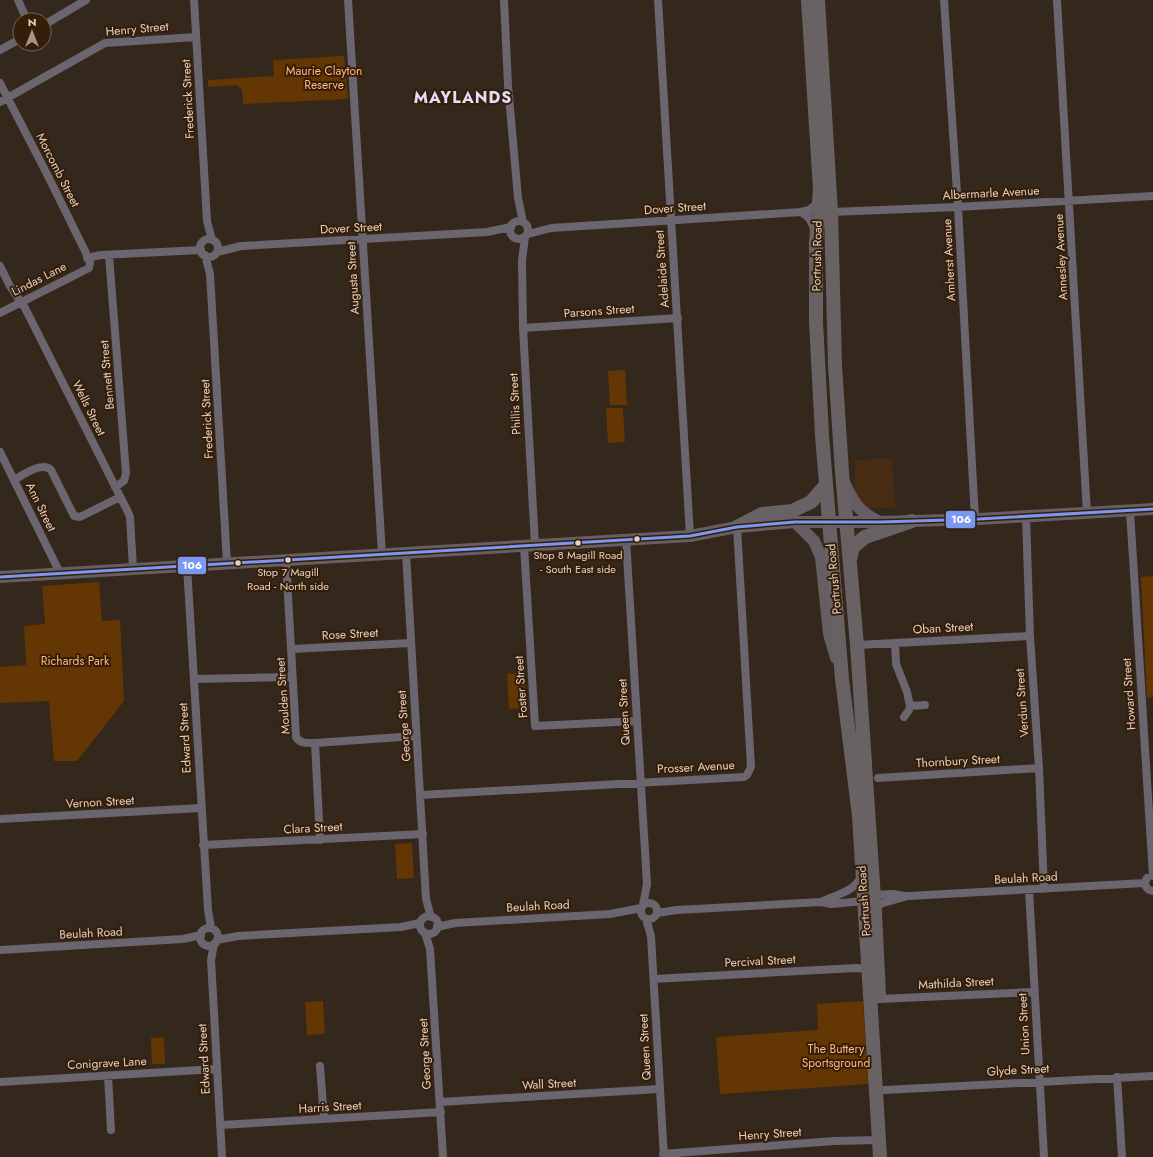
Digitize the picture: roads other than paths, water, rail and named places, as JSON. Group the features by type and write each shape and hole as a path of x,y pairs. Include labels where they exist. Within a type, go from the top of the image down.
{"highway":[{"name":"Portrush Road","path":"808,0 820,195 816,243 818,359 826,485 842,679 859,816 862,876 875,913 879,999 890,1157"},
{"name":"Portrush Road","path":"818,0 831,212 835,365 842,476 857,645 868,814 869,898"},
{"path":"817,273 826,221 831,212 820,195"},
{"path":"737,527 762,514 792,511 811,502 826,485"},
{"path":"850,559 853,547 865,537 912,521"},
{"path":"869,898 872,956 868,967 880,1157"}],"main road":[{"path":"842,476 854,502 862,512 881,522"},
{"path":"0,577 690,536 737,527 795,522 881,522 975,519 1153,509"},
{"path":"795,522 814,541 822,557 829,634 842,679"}],"street":[{"path":"18,0 23,12"},
{"path":"52,20 86,0"},
{"name":"Frederick Street","path":"194,0 207,221 210,248 210,274 227,563"},
{"name":"Augusta Street","path":"348,0 382,554"},
{"name":"Phillis Street","path":"504,0 508,85 522,261 530,545"},
{"name":"Adelaide Street","path":"658,0 690,536"},
{"name":"Amherst Avenue","path":"944,0 958,207 975,519"},
{"name":"Annesley Avenue","path":"1058,0 1087,513"},
{"name":"Henry Street","path":"4,100 105,43 196,37"},
{"path":"0,50 12,43"},
{"name":"Morcomb Street","path":"0,83 4,100 49,178 90,263 89,268"},
{"name":"Dover Street","path":"87,258 110,255 241,246 801,212 809,210 820,195"},
{"name":"Albermarle Avenue","path":"831,212 958,207 1153,196"},
{"path":"801,212 811,221 816,243"},
{"name":"Bennett Street","path":"110,255 126,473 124,481 115,487"},
{"name":"Wells Street","path":"0,266 58,373 130,517 133,569"},
{"name":"Lindas Lane","path":"0,313 89,268"},
{"name":"Parsons Street","path":"523,328 678,318"},
{"name":"Ann Street","path":"0,452 60,573"},
{"path":"14,480 39,468 48,467 51,470 74,516 77,517 80,517 120,497"},
{"name":"Howard Street","path":"1130,511 1153,876"},
{"name":"Verdun Street","path":"1026,517 1030,636 1039,768 1044,888"},
{"name":"Prosser Avenue","path":"421,795 744,777 747,775 750,770 737,527"},
{"name":"Queen Street","path":"626,539 664,1155"},
{"name":"Foster Street","path":"530,545 536,726 637,721"},
{"name":"George Street","path":"406,553 416,736 424,834 426,898 424,910 429,925 444,1157"},
{"name":"Moulden Street","path":"286,560 292,677 296,737 298,740 301,742 315,743 416,736"},
{"name":"Edward Street","path":"187,566 222,1157"},
{"name":"Oban Street","path":"857,645 1030,636"},
{"name":"Rose Street","path":"291,650 411,643"},
{"path":"895,643 896,664 907,692 910,706 904,717"},
{"path":"194,679 292,677"},
{"path":"910,706 925,705"},
{"path":"315,743 320,840"},
{"name":"Thornbury Street","path":"878,778 1039,768"},
{"name":"Vernon Street","path":"0,820 201,808"},
{"name":"Clara Street","path":"203,845 424,834"},
{"name":"Beulah Road","path":"821,902 854,887 862,876"},
{"path":"1153,876 1146,879 1145,883 1147,888 1153,891"},
{"name":"Beulah Road","path":"0,950 183,939 194,942 209,937 429,925 443,920 455,923 821,902 831,904 893,894 908,896 1145,883"},
{"name":"Union Street","path":"1029,890 1044,1157"},
{"name":"Beulah Road","path":"875,913 879,906 883,903 908,896"},
{"name":"Percival Street","path":"654,979 868,967"},
{"name":"Mathilda Street","path":"879,999 1034,992"},
{"path":"320,1066 324,1119"},
{"name":"Conigrave Lane","path":"0,1082 216,1069"},
{"path":"108,1076 111,1130"},
{"name":"Glyde Street","path":"885,1090 1153,1076"},
{"path":"1117,1078 1122,1157"},
{"name":"Wall Street","path":"440,1102 659,1089"},
{"name":"Harris Street","path":"220,1125 441,1112"},
{"name":"Henry Street","path":"664,1155 826,1142 879,1140"}],"place":[{"name":"Stop 8 Magill Road - South East side","path":"578,543"},
{"name":"Stop 7 Magill Road - North side","path":"288,560"}],"district":[{"name":"MAYLANDS","path":"463,97"}],"park label":[{"name":"Maurie Clayton Reserve","path":"324,78"},
{"name":"Richards Park","path":"75,661"},
{"name":"The Buttery Sportsground","path":"836,1056"}]}
